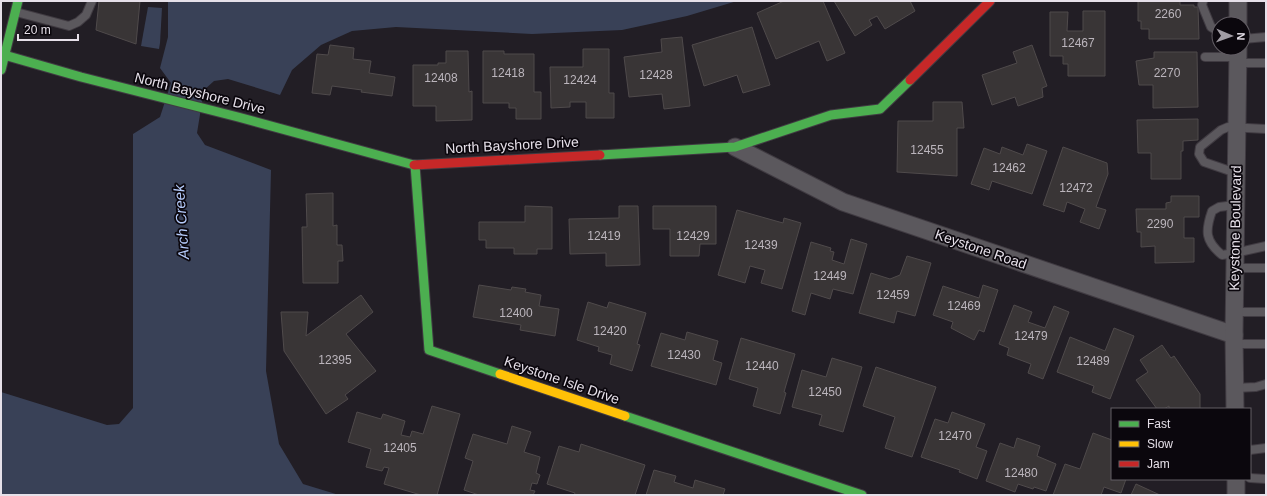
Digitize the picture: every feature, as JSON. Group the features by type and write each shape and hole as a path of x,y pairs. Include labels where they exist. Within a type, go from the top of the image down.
{"street":[{"path":"1,70 3,55 18,1"},
{"name":"North Bayshore Drive","path":"3,55 415,165 735,147 831,115 880,109 990,1"},
{"path":"1238,1 1238,16"},
{"name":"Keystone Boulevard","path":"1235,408 1234,312 1238,56"},
{"name":"Keystone Road","path":"735,147 843,202 1234,339"},
{"name":"Keystone Isle Drive","path":"415,165 429,350 862,495"},
{"path":"1236,480 1236,495"}],"lane":[{"path":"16,12 69,26 78,22 86,15 92,1"},
{"path":"1203,1 1202,5 1211,27"},
{"path":"1251,38 1266,37"},
{"path":"1205,57 1238,56 1266,63"},
{"path":"1236,174 1204,162 1199,154 1200,147 1228,126 1266,129"},
{"path":"1235,205 1219,207 1212,211 1208,222 1207,233 1210,244 1222,255 1235,261 1266,268"},
{"path":"1235,261 1266,246"},
{"path":"1234,312 1266,312"},
{"path":"1234,339 1266,344"},
{"path":"1235,388 1256,387 1266,384"},
{"path":"1251,450 1266,448"},
{"path":"1251,478 1266,479"}],"water":[{"name":"Arch Creek","path":"168,1 737,1 687,16 622,30 532,34 396,27 352,31 321,45 292,70 280,95 228,79 214,81 204,90 197,133 205,145 271,170 266,371 279,444 303,484 339,495 1,495 1,392 107,425 119,424 133,408 133,134 160,117 171,83 160,68 168,37"},
{"path":"148,7 162,8 159,49 141,46"}],"building":[{"path":"99,1 140,1 136,44 96,30"},
{"path":"784,1 823,1 845,53 827,61 819,41 776,59 757,13"},
{"path":"834,1 910,1 915,11 885,29 877,16 869,20 872,25 855,36"},
{"path":"1138,1 1180,1 1180,5 1194,5 1194,7 1198,7 1199,39 1149,39 1149,29 1141,29 1141,21 1138,21"},
{"path":"1083,11 1105,11 1105,76 1068,76 1068,64 1063,64 1063,56 1050,56 1050,12 1068,12 1067,31 1083,31"},
{"path":"752,27 770,85 743,93 737,75 704,86 692,45"},
{"path":"682,37 690,106 664,109 662,94 629,97 624,57 662,52 661,39"},
{"path":"330,45 354,48 353,59 371,61 369,73 395,77 392,96 332,86 330,95 312,93 317,54 328,55"},
{"path":"1032,45 1047,86 1042,88 1043,97 1018,106 1015,97 992,105 982,75 1017,63 1013,52"},
{"path":"583,49 609,49 609,93 614,93 614,118 586,118 586,102 570,102 570,107 551,108 550,67 583,67"},
{"path":"446,51 468,51 469,92 472,91 472,120 436,121 436,106 413,106 413,65 438,65 438,63 446,63"},
{"path":"483,51 504,51 504,54 534,54 534,92 541,92 541,119 516,119 516,108 509,108 509,103 483,103"},
{"path":"1154,52 1197,52 1198,107 1153,108 1153,85 1139,85 1136,61 1154,58"},
{"path":"933,102 962,102 964,128 957,128 957,176 897,172 898,121 933,121"},
{"path":"1198,119 1198,140 1183,141 1183,151 1181,151 1181,179 1151,179 1151,153 1138,153 1137,120"},
{"path":"1027,144 1047,151 1032,194 992,181 989,190 971,184 984,148 1000,154 1002,147 1023,155"},
{"path":"1063,147 1107,163 1108,174 1096,207 1106,210 1099,229 1080,222 1085,209 1067,202 1064,212 1043,205"},
{"path":"333,193 333,226 337,225 337,245 342,245 343,261 338,261 338,283 303,283 302,227 307,227 306,194"},
{"path":"1171,196 1199,196 1199,217 1184,217 1184,238 1194,238 1194,262 1155,263 1155,246 1141,247 1141,232 1137,232 1136,209 1166,209 1166,203 1171,202"},
{"path":"525,206 552,207 552,249 537,249 537,254 514,254 514,248 486,248 486,240 479,240 479,222 525,222"},
{"path":"619,206 638,206 640,265 606,266 606,253 570,254 569,219 619,218"},
{"path":"653,206 716,206 716,244 700,244 699,256 670,256 670,229 653,229"},
{"path":"737,210 783,223 784,218 801,223 782,289 761,283 765,270 750,266 745,283 718,275"},
{"path":"851,239 867,244 853,294 833,289 830,299 811,293 805,315 792,311 811,242 831,248 830,251 834,252 832,260 844,264"},
{"path":"907,256 931,263 915,316 897,311 894,323 859,313 871,273 890,279 900,275"},
{"path":"479,285 511,290 512,287 526,289 525,292 541,295 539,306 559,309 555,336 520,330 521,325 473,317"},
{"path":"983,285 998,290 984,332 979,330 974,340 951,328 953,322 933,315 943,286 979,298"},
{"path":"361,295 373,312 346,334 376,371 345,395 348,399 326,414 284,351 281,312 308,312 306,336"},
{"path":"588,302 607,308 609,302 646,313 637,344 640,345 632,371 610,364 612,355 598,351 599,347 577,340"},
{"path":"1014,305 1032,312 1028,322 1045,328 1054,306 1069,312 1043,379 1028,373 1031,364 1007,355 1009,348 999,344"},
{"path":"1114,328 1134,336 1110,399 1092,392 1094,386 1057,372 1070,337 1105,351"},
{"path":"687,332 718,341 713,360 722,363 716,385 651,366 661,333 685,340"},
{"path":"741,338 795,354 784,392 786,393 780,414 753,406 758,388 729,379"},
{"path":"1162,345 1171,358 1174,356 1200,394 1200,408 1169,408 1169,406 1166,408 1156,408 1136,380 1148,372 1140,360"},
{"path":"832,358 862,367 843,432 819,425 822,415 792,407 802,370 826,377"},
{"path":"876,367 936,387 912,457 885,448 895,417 863,406"},
{"path":"432,406 460,414 437,495 421,495 384,484 389,468 384,467 382,471 366,467 371,449 348,442 357,412 381,419 383,414 405,421 401,435 410,437 412,431 423,434"},
{"path":"952,412 985,424 976,447 987,451 977,479 959,472 960,470 921,457 935,419 948,423"},
{"path":"512,426 531,432 524,452 540,457 536,473 540,475 537,484 532,483 530,490 535,491 533,495 479,495 464,490 473,461 465,458 473,434 507,444"},
{"path":"1093,433 1111,440 1111,480 1126,480 1121,493 1104,487 1101,495 1053,495 1065,464 1080,469"},
{"path":"1017,438 1040,446 1037,456 1056,464 1046,491 1034,487 1033,489 1018,484 1015,492 986,481 1000,443 1014,448"},
{"path":"581,444 645,465 635,495 574,495 575,493 547,484 559,446 579,452"},
{"path":"654,470 676,476 674,482 693,488 695,480 725,489 723,495 646,495"},
{"path":"1136,484 1160,495 1131,495"}],"traffic: fast":[{"path":"1,70 18,1"},
{"path":"1,54 81,77 238,117 414,165"},
{"path":"600,155 735,147 831,115 880,109 910,80"},
{"path":"415,165 429,350 500,374"},
{"path":"625,416 862,495"}],"traffic: slow":[{"path":"500,374 625,416"}],"traffic: jam":[{"path":"910,80 990,1"},
{"path":"414,165 600,155"}]}
